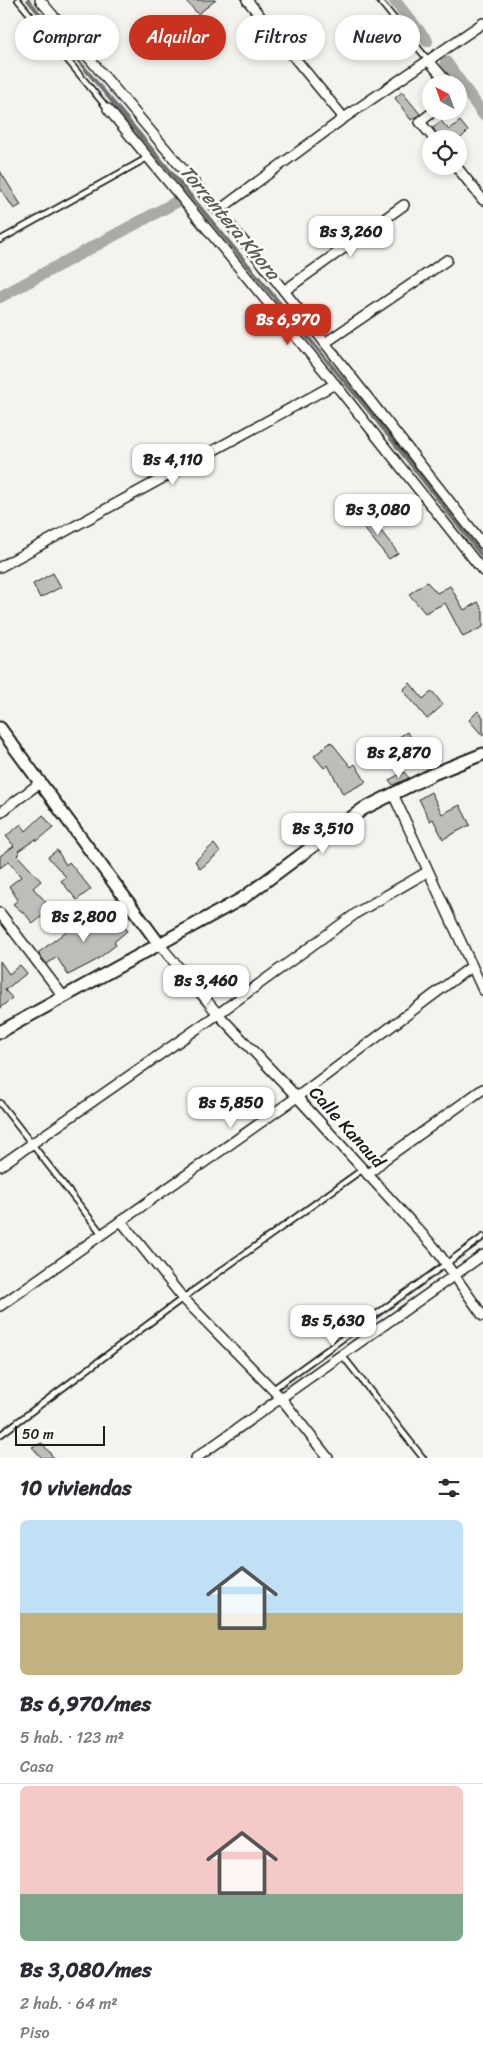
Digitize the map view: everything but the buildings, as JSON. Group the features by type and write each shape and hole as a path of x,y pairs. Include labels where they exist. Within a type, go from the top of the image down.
{"street":[{"path":"40,0 284,291 483,544"},
{"path":"246,0 344,118"},
{"path":"218,211 344,118 483,23"},
{"path":"428,60 441,75"},
{"path":"108,109 335,384 483,571"},
{"path":"423,120 420,122 427,130"},
{"path":"463,175 483,200"},
{"path":"284,291 404,205"},
{"path":"325,343 447,260"},
{"path":"0,567 335,384"},
{"path":"0,728 159,944"},
{"path":"0,1032 243,898 363,810 433,774 483,754"},
{"path":"0,813 41,782"},
{"path":"393,794 427,872 483,990"},
{"path":"0,1166 218,1014 358,912 427,872"},
{"path":"0,912 63,996"},
{"name":"Calle Kanaud","path":"159,944 218,1014 297,1097 434,1248 483,1316"},
{"path":"0,1306 297,1097 472,966"},
{"path":"365,1172 483,1089"},
{"path":"121,1221 183,1298 281,1398 328,1458"},
{"path":"196,1458 483,1255"}],"lane":[{"path":"18,0 108,109"},
{"path":"380,0 428,60"},
{"path":"0,240 147,158"},
{"path":"0,1103 102,1234"},
{"path":"0,1435 183,1298 365,1172"},
{"path":"273,1389 483,1237"},
{"path":"342,1355 423,1458"}],"waterway":[{"name":"Torrentera Khora","path":"28,0 374,417 483,557"},
{"path":"394,0 427,41"},
{"path":"446,62 483,114"},
{"path":"0,297 178,201"}]}
